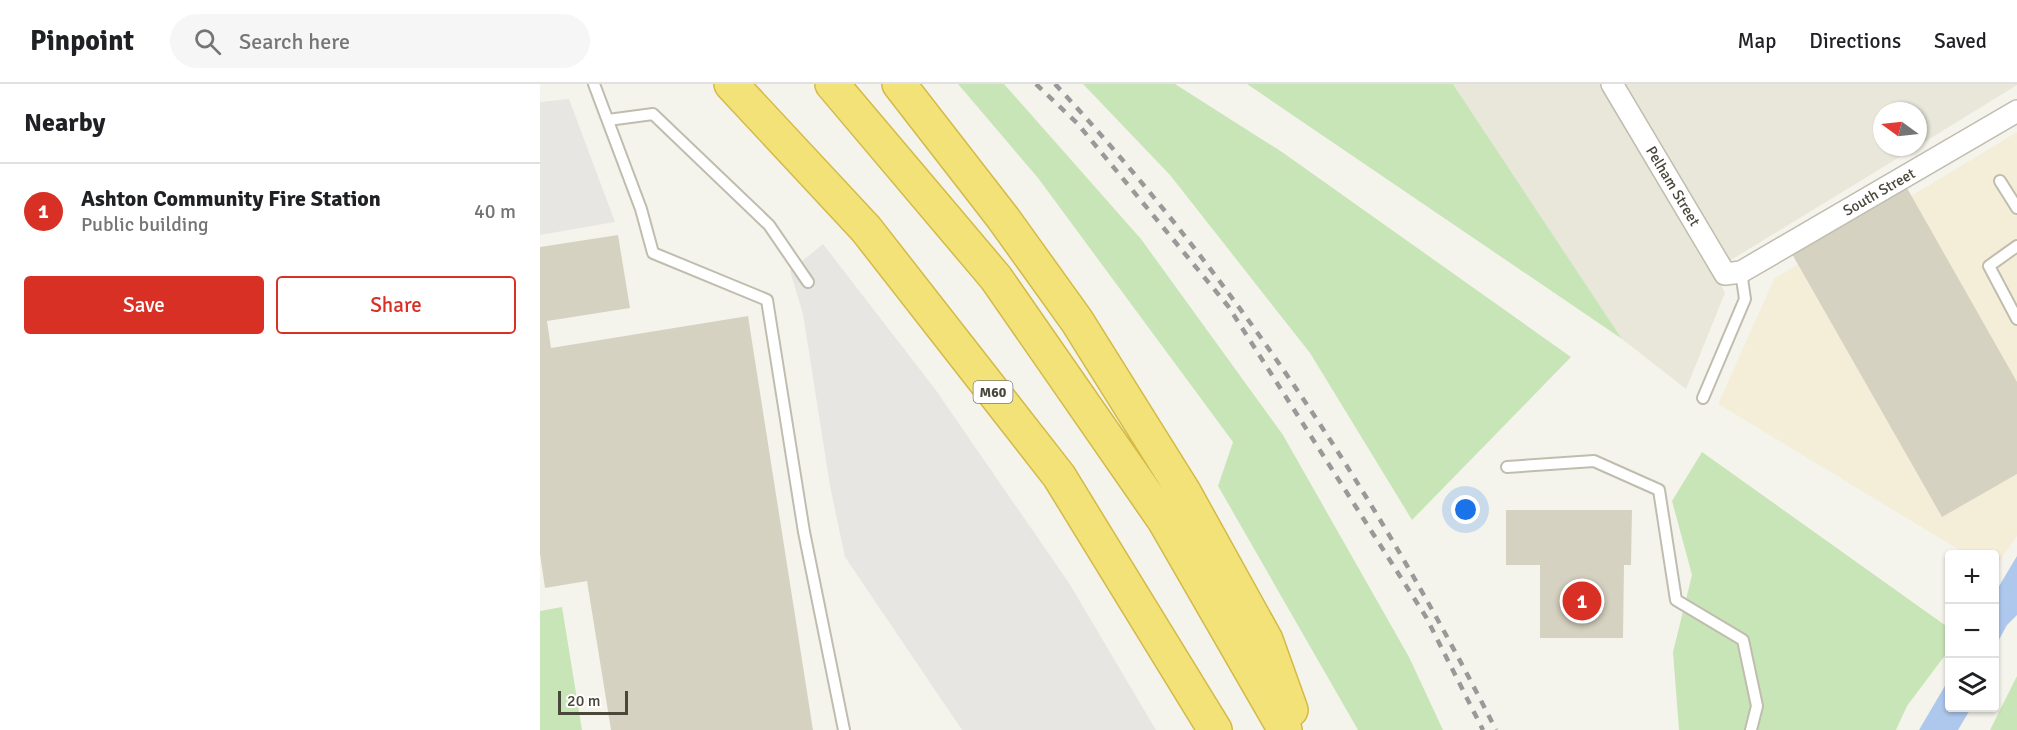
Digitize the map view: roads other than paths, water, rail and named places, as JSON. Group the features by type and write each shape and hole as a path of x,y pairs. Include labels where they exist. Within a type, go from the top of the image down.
{"highway":[{"name":"M60","path":"731,84 866,229 1059,476 1215,730"},
{"path":"832,84 996,278 1164,520 1285,730"},
{"path":"899,84 1003,218 1077,321 1184,492 1266,640 1298,730"}],"street":[{"name":"Pelham Street","path":"1612,84 1725,274 1741,272"},
{"name":"South Street","path":"1741,272 2017,111"}],"lane":[{"path":"594,84 641,209 653,253 767,300 804,532 844,730"},
{"path":"608,120 653,114 769,225 808,282"},
{"path":"2000,182 2017,208"},
{"path":"2017,246 1989,266 2017,319"},
{"path":"1703,398 1745,299 1741,272"},
{"path":"1507,467 1594,461 1659,490 1676,600 1743,640 1757,706 1750,730"}],"water":[{"path":"2017,556 2017,615 2007,625 1999,640 1999,604 1999,586"},
{"path":"1945,686 1945,712 1969,712 1958,730 1919,730"}],"railway":[{"path":"1036,84 1077,123 1228,306 1426,617 1483,730"},
{"path":"1055,84 1183,233 1242,311 1298,391 1402,557 1496,730"}],"place":[{"name":"Ashton Community Fire Station","path":"1582,601"}]}
